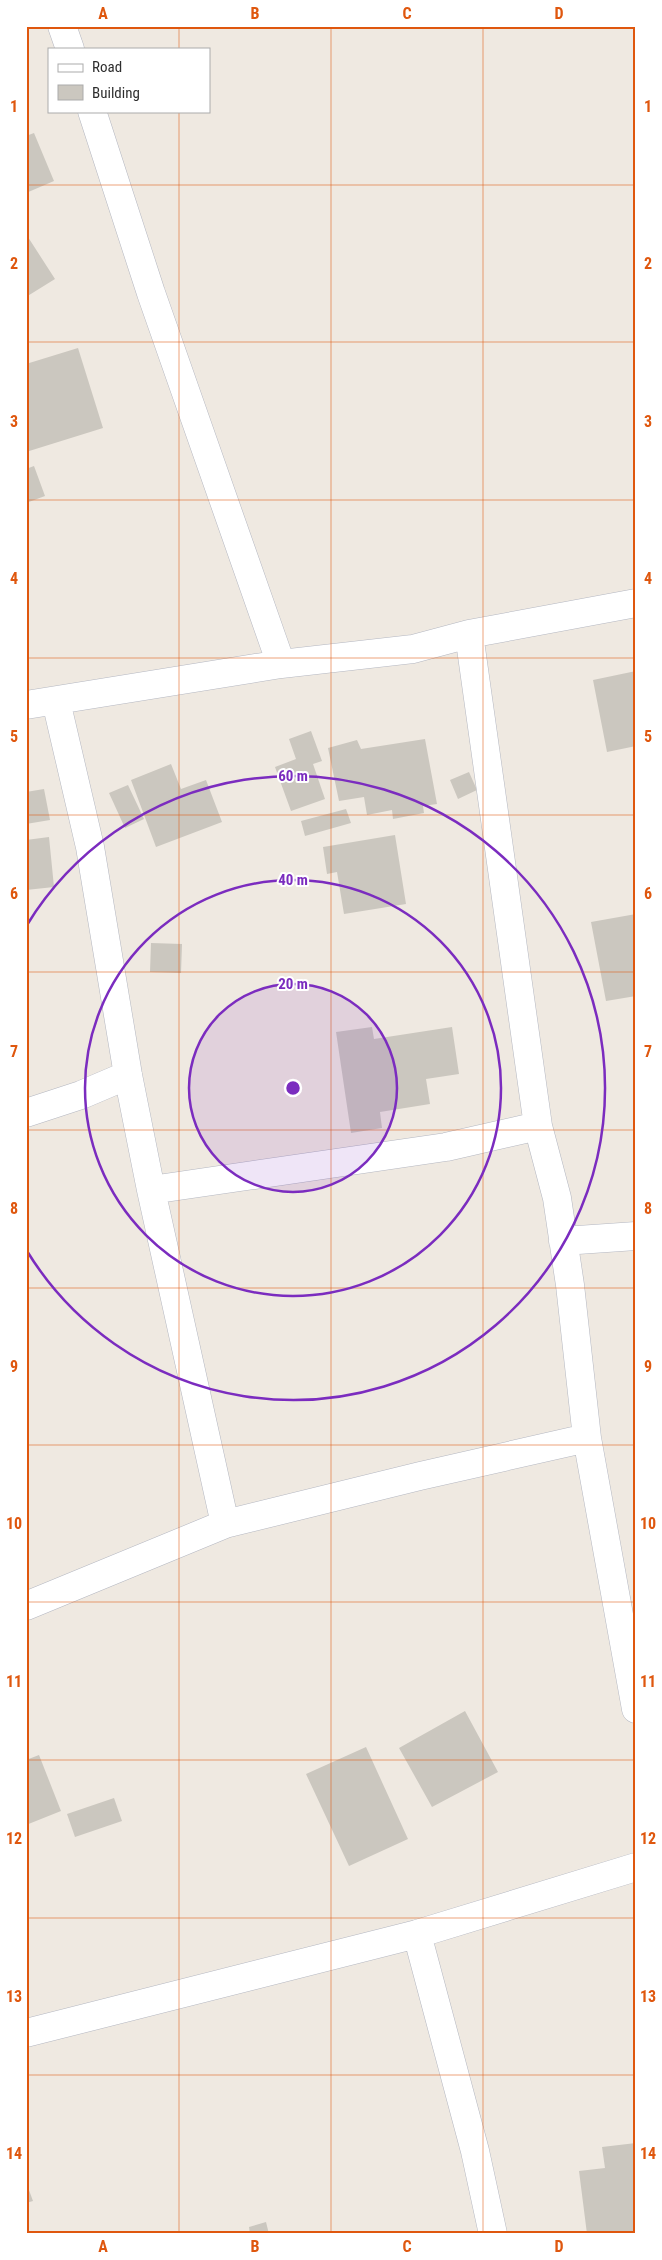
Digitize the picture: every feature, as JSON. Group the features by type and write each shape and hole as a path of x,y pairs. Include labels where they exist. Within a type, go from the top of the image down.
{"street":[{"path":"62,26 70,48"},
{"path":"92,112 151,293 281,664"},
{"path":"26,705 281,664 413,648 469,634 636,603"},
{"path":"469,634 538,1126 557,1198 587,1438 636,1709"},
{"path":"56,701 90,847 128,1075 151,1190 224,1524"},
{"path":"26,1113 81,1096 128,1075"},
{"path":"151,1190 446,1147 538,1126"},
{"path":"563,1241 636,1236"},
{"path":"26,1606 224,1524 420,1476 587,1438"},
{"path":"26,2033 417,1934 636,1867"},
{"path":"417,1934 475,2151 493,2234"}],"building":[{"path":"34,133 54,181 26,193 26,136"},
{"path":"26,234 55,279 26,297"},
{"path":"78,348 103,428 26,452 26,364"},
{"path":"34,466 45,496 26,503 26,469"},
{"path":"636,671 636,746 607,752 593,680"},
{"path":"311,731 322,761 313,764 325,799 291,811 275,767 296,759 289,739"},
{"path":"425,739 437,804 423,806 424,813 393,819 392,810 367,815 364,797 339,801 328,748 357,740 361,749"},
{"path":"171,764 181,789 206,780 222,822 156,847 131,780"},
{"path":"469,772 477,790 458,799 450,780"},
{"path":"128,785 144,819 125,828 109,793"},
{"path":"44,789 50,820 26,824 26,792"},
{"path":"346,809 351,823 305,836 301,821"},
{"path":"395,835 406,904 344,914 337,872 327,874 323,847"},
{"path":"49,837 54,887 26,890 26,840"},
{"path":"636,914 636,996 606,1001 591,922"},
{"path":"151,943 182,944 181,973 150,972"},
{"path":"372,1027 374,1039 452,1027 459,1074 426,1079 430,1104 380,1112 382,1128 351,1133 336,1032"},
{"path":"465,1711 498,1772 432,1807 399,1748"},
{"path":"366,1747 408,1839 349,1866 306,1774"},
{"path":"39,1755 61,1811 26,1825 26,1760"},
{"path":"114,1798 122,1821 75,1837 67,1814"},
{"path":"636,2143 636,2234 616,2234 615,2231 587,2234 579,2171 605,2168 602,2147"},
{"path":"26,2182 33,2201 26,2203"},
{"path":"266,2222 269,2234 250,2234 249,2227"}]}
